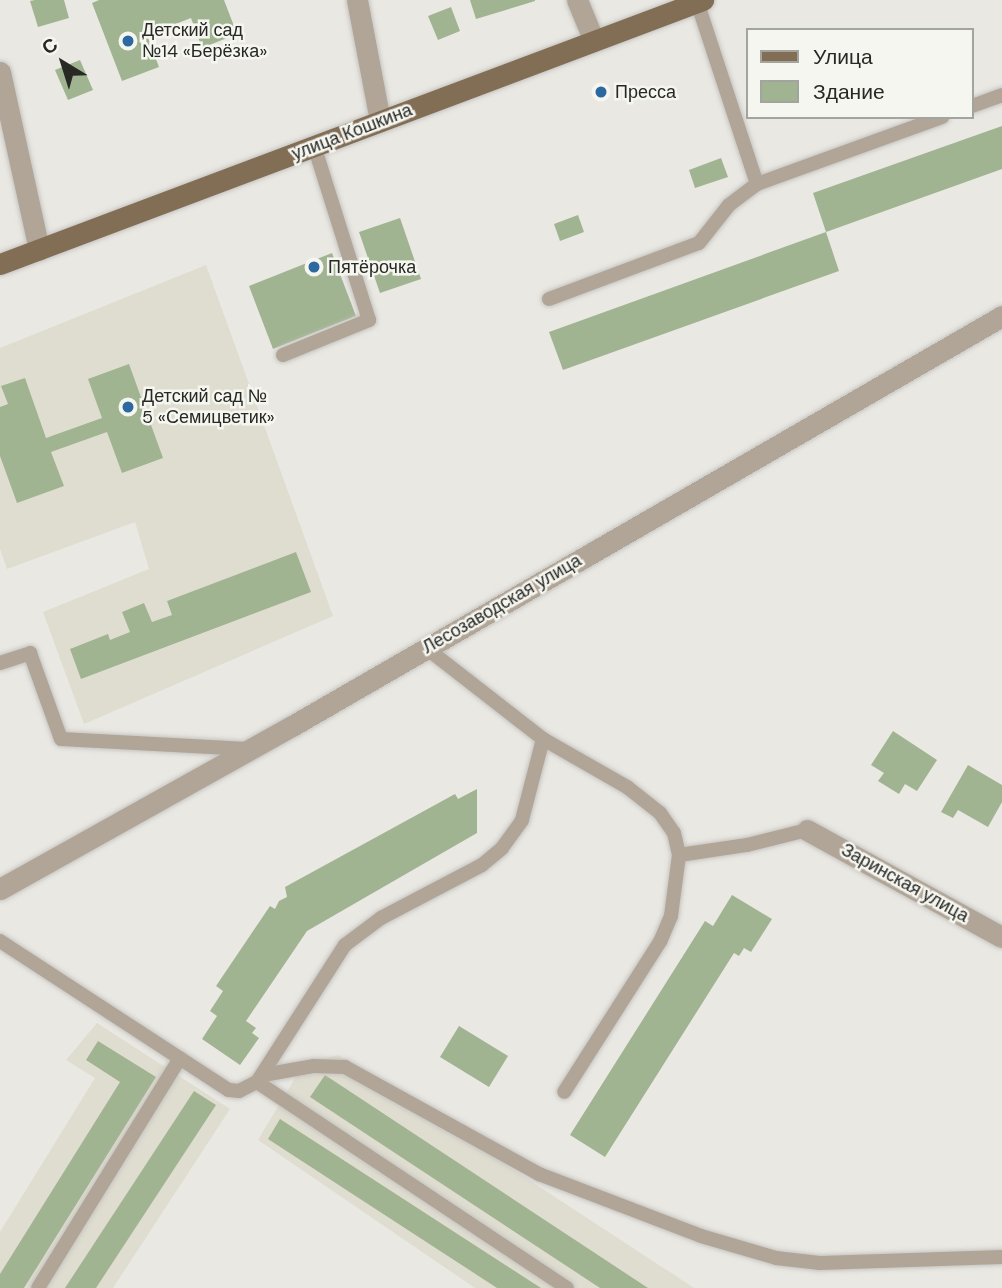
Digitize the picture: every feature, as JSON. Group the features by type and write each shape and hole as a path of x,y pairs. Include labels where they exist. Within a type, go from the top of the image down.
{"main road":[{"name":"улица Кошкина","path":"0,264 700,1"}],"street":[{"path":"357,0 380,121"},
{"path":"577,0 594,41"},
{"path":"0,72 39,250"},
{"name":"Лесозаводская улица","path":"0,889 252,749 1002,316"},
{"name":"Заринская улица","path":"807,830 1002,937"}],"lane":[{"path":"700,1 757,184"},
{"path":"974,105 1002,95"},
{"path":"549,299 699,243 729,205 757,184 936,119"},
{"path":"283,355 369,320 314,146"},
{"path":"426,648 543,739 627,787 660,813 674,833 679,855 671,916 661,940 564,1092"},
{"path":"0,663 30,653 61,739 252,749"},
{"path":"260,1079 345,945 381,918 482,864 502,848 522,820 543,739"},
{"path":"679,855 747,845 807,830"},
{"path":"0,941 229,1090 239,1091 260,1079 314,1066 345,1067 539,1174 701,1236 776,1258 820,1263 1002,1257"},
{"path":"38,1288 180,1058"},
{"path":"260,1079 567,1288"}],"shaded area":[{"path":"206,265 333,616 84,724 43,612 149,569 135,522 7,569 0,549 0,348"},
{"path":"97,1023 230,1109 113,1288 0,1288 0,1232 95,1078 66,1060"},
{"path":"338,1055 694,1288 475,1288 258,1140 303,1065"}],"building":[{"path":"64,0 69,18 38,27 30,1"},
{"name":"Детский сад №14 «Берёзка»","path":"99,0 224,0 237,34 202,48 191,18 147,35 159,67 122,81 92,3"},
{"path":"470,0 535,0 535,1 476,19"},
{"path":"451,7 460,31 438,40 428,16"},
{"path":"80,60 93,90 68,100 55,70"},
{"path":"1002,126 1002,169 826,232 813,193"},
{"path":"721,158 728,177 695,188 689,170"},
{"path":"578,215 584,232 560,241 554,224"},
{"path":"400,218 421,279 380,293 359,232"},
{"path":"826,232 839,271 563,370 549,332"},
{"path":"332,253 356,316 273,349 249,286"},
{"path":"129,364 163,458 122,473 107,432 51,452 64,486 17,503 0,456 0,407 8,404 1,386 25,378 46,438 102,418 88,379"},
{"path":"296,552 311,592 81,679 70,649 108,634 110,640 130,632 122,612 144,603 152,622 172,615 167,601"},
{"path":"893,731 937,760 917,791 905,784 899,794 878,781 884,773 871,765"},
{"path":"968,765 1002,785 1002,802 988,827 958,810 953,818 941,812"},
{"path":"477,789 477,833 307,931 246,1021 256,1028 252,1033 259,1038 240,1065 202,1039 217,1016 210,1011 223,991 216,986 270,906 275,909 279,901 287,897 285,887 455,794 458,799"},
{"path":"732,895 772,919 751,952 744,948 739,956 734,953 605,1157 570,1135 705,921 713,926"},
{"path":"459,1026 508,1056 489,1087 440,1057"},
{"path":"98,1041 156,1077 24,1288 0,1288 0,1274 120,1082 86,1060"},
{"path":"325,1075 648,1288 600,1288 310,1097"},
{"path":"194,1091 216,1105 96,1288 65,1288"},
{"path":"280,1119 541,1288 497,1288 268,1139"}],"place":[{"name":"Детский сад №14 «Берёзка»","path":"128,41"},
{"name":"Пресса","path":"601,92"},
{"name":"Пятёрочка","path":"314,267"},
{"name":"Детский сад № 5 «Семицветик»","path":"128,407"}]}
